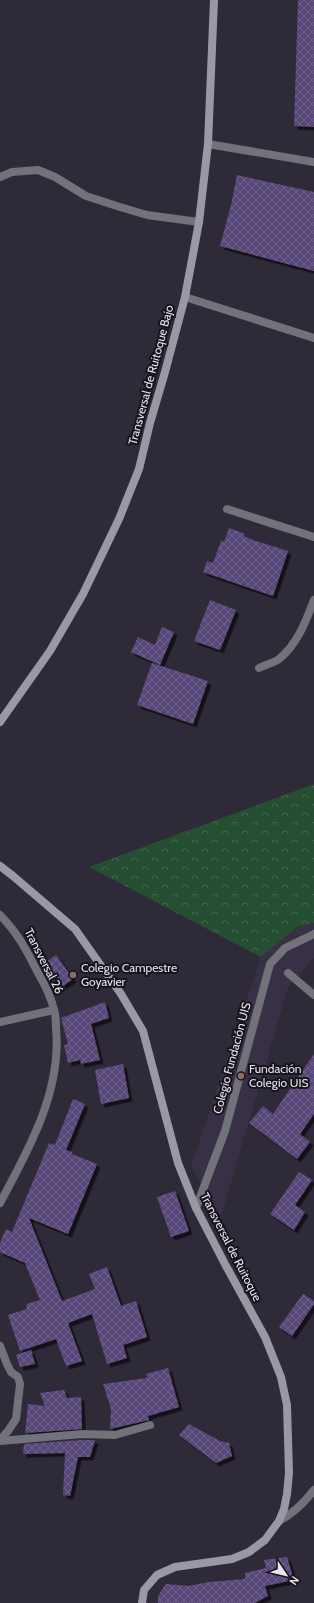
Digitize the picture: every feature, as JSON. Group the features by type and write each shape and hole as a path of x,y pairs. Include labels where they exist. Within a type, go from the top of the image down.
{"street":[{"name":"Transversal de Ruitoque Bajo","path":"0,722 50,651 83,594 119,519 139,469 150,423 185,297 199,222 208,144 214,0"},
{"path":"208,144 314,162"},
{"path":"0,177 12,172 38,170 55,177 86,196 120,207 147,215 199,222"},
{"path":"185,297 314,338"},
{"path":"227,509 314,537"},
{"path":"259,668 278,659 293,644 308,617 314,600"},
{"name":"Transversal de Ruitoque","path":"0,866 75,929 122,994 143,1031 178,1164 196,1208 265,1337 281,1378 287,1405 289,1473 287,1494 284,1509 279,1521 266,1540 249,1552 232,1559 175,1567 157,1575 144,1590 142,1603"},
{"name":"Transversal 26","path":"0,915 14,929 45,986 54,1010 57,1040 52,1085 35,1135 0,1203"},
{"name":"Colegio Fundación UIS","path":"196,1208 225,1131 270,964 285,948 313,934"},
{"path":"288,973 314,995"},
{"path":"0,1022 54,1010"},
{"path":"0,1346 11,1372 18,1377 20,1384 16,1419 0,1441"},
{"path":"0,1441 82,1434 115,1435 150,1425"},
{"path":"279,1521 296,1510 305,1502 314,1490"}],"shaded area":[{"name":"Fundación Colegio UIS","path":"314,923 314,958 288,987 221,1217 191,1166 261,957 297,927"}],"green space":[{"path":"314,784 314,923 297,927 261,957 89,867"}],"building":[{"path":"298,0 314,0 314,127 294,126"},
{"path":"237,175 314,192 314,271 220,246"},
{"path":"229,528 245,534 244,536 253,540 288,551 273,596 203,572 207,561 213,563 221,541 224,542"},
{"path":"210,600 236,610 220,650 194,641"},
{"path":"162,627 174,632 160,665 131,652 138,637 155,645"},
{"path":"152,663 208,681 193,724 137,705"},
{"path":"56,955 73,979 63,986 46,962"},
{"path":"105,1002 109,1018 91,1024 100,1060 81,1064 80,1060 68,1063 64,1045 68,1044 61,1018"},
{"path":"314,1054 314,1114 300,1134 310,1142 297,1159 249,1123 263,1106 273,1114"},
{"path":"123,1064 129,1098 101,1104 95,1070"},
{"path":"73,1099 85,1104 66,1150 97,1164 68,1234 29,1218 62,1301 95,1289 89,1274 107,1267 121,1306 136,1301 147,1337 123,1345 127,1358 107,1364 92,1314 68,1323 82,1361 66,1366 56,1339 20,1351 8,1315 27,1309 26,1304 40,1300 25,1263 0,1252 0,1243 6,1229 12,1232 49,1143 55,1145"},
{"path":"299,1172 312,1180 295,1205 305,1212 294,1230 270,1214"},
{"path":"175,1191 189,1231 171,1237 157,1197"},
{"path":"303,1294 314,1301 314,1304 292,1336 279,1327"},
{"path":"31,1350 35,1364 20,1367 16,1355"},
{"path":"168,1368 179,1407 148,1416 149,1420 110,1429 111,1409 103,1384 147,1378 146,1374"},
{"path":"64,1390 67,1398 81,1397 82,1429 25,1433 28,1404 45,1406 40,1393"},
{"path":"189,1424 220,1441 229,1443 232,1456 216,1463 179,1435"},
{"path":"95,1440 90,1457 78,1457 70,1496 63,1495 65,1453 23,1454 24,1444"},
{"path":"287,1557 294,1580 265,1586 268,1596 255,1603 158,1603 158,1596 166,1584 188,1586 209,1582 245,1579 245,1573 266,1568 264,1560"}],"place":[{"name":"Colegio Campestre Goyavier","path":"73,975"},
{"name":"Fundación Colegio UIS","path":"241,1076"}]}
